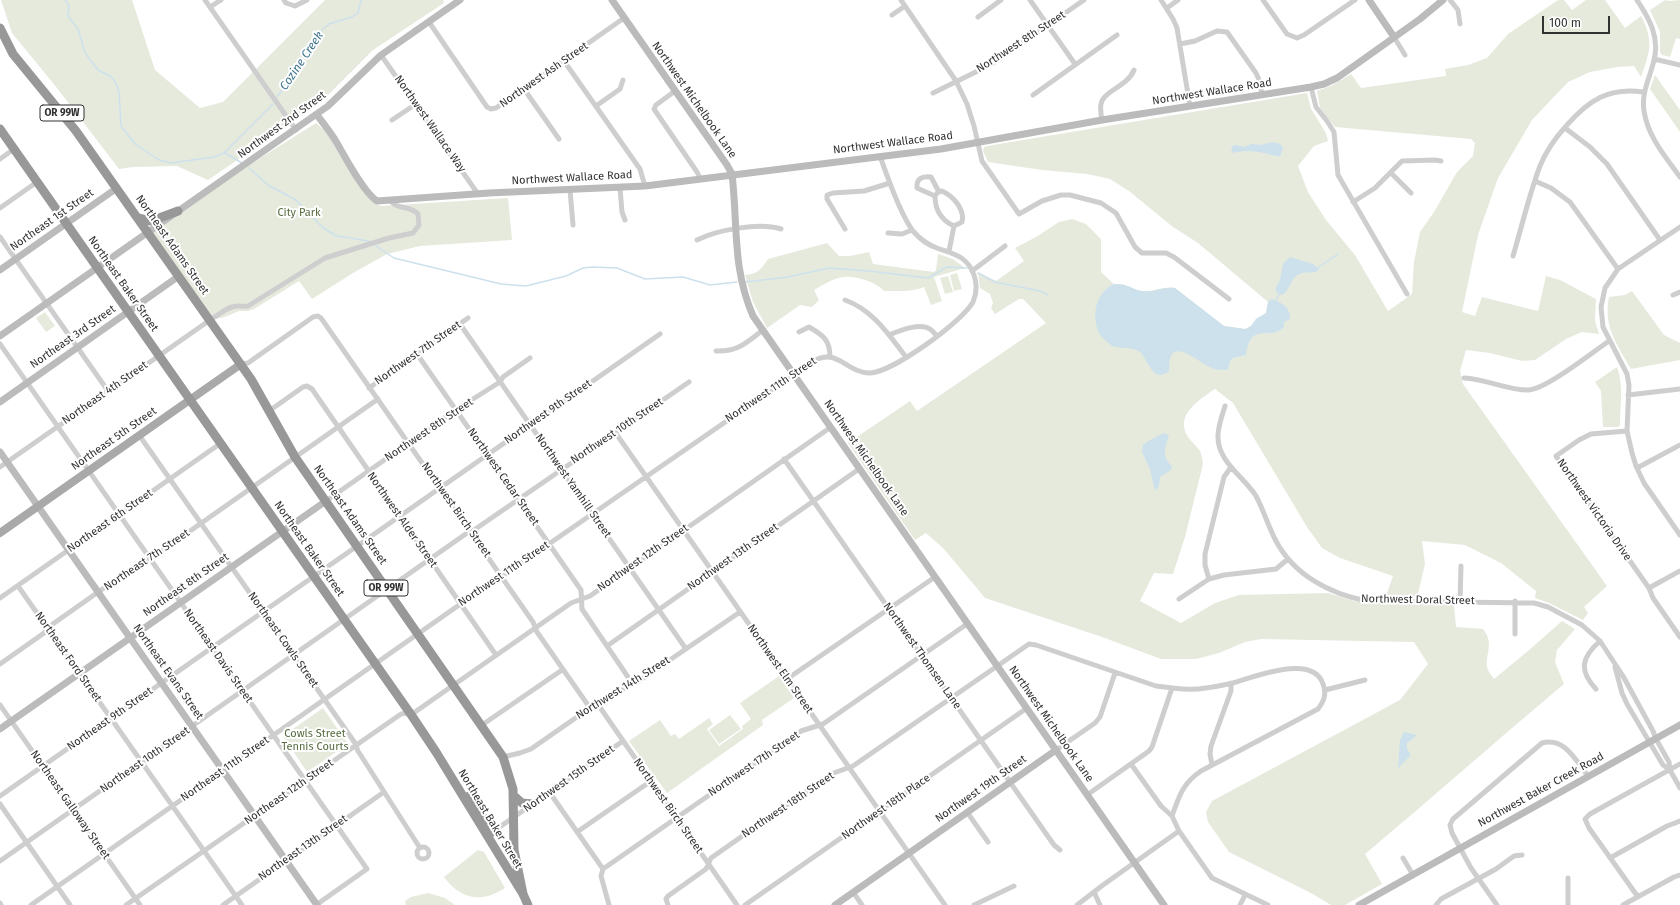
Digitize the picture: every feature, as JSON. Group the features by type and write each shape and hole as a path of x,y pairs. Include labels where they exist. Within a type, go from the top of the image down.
{"highway":[{"name":"OR 99W","path":"0,28 2,40 76,131 117,188"},
{"name":"OR 99W","path":"0,129 66,224"},
{"name":"Northeast Adams Street","path":"117,188 241,364 259,391 295,457 503,757 510,776 513,795 514,850 523,894"},
{"path":"138,218 151,221 178,211"},
{"name":"Northeast Baker Street","path":"66,224 252,487 436,752 490,834 523,894"},
{"path":"513,795 522,803 533,804"},
{"name":"OR 99W","path":"523,894 528,905"}],"main road":[{"name":"Northeast 5th Street","path":"0,533 241,364"}],"street":[{"path":"205,0 296,130"},
{"path":"210,7 220,0"},
{"path":"284,0 290,6 295,6 307,0"},
{"name":"Northwest 2nd Street","path":"0,336 317,115 340,96 381,54 460,0"},
{"name":"Northwest Michelbook Lane","path":"612,0 732,174 738,263 744,292 753,316 1164,905"},
{"path":"901,0 956,81 967,104 982,161 1019,214 1042,201 1061,195 1070,195 1102,203 1116,213 1135,247 1142,253 1166,254 1174,257 1229,300"},
{"path":"978,16 1001,0"},
{"path":"1030,0 1075,64"},
{"name":"Northwest 8th Street","path":"934,93 992,64 1084,0"},
{"path":"1161,0 1173,19 1180,44 1190,106"},
{"path":"1166,8 1178,0"},
{"path":"1263,0 1287,34 1297,38 1304,36 1355,0"},
{"path":"1369,0 1405,55"},
{"name":"Northwest Wallace Road","path":"317,115 334,138 368,193 377,201 478,194 645,186 941,149 1102,120 1324,84 1336,78 1394,38 1443,0"},
{"path":"1450,0 1458,10 1460,24"},
{"path":"1637,0 1650,22 1656,45 1654,59 1643,92 1643,109 1653,140 1680,177"},
{"path":"892,15 905,6"},
{"name":"Northwest Ash Street","path":"429,22 487,107 491,109 496,108 524,89 624,18"},
{"path":"1180,44 1195,41 1217,31 1227,32 1256,72 1260,82 1262,95"},
{"path":"1033,95 1117,35"},
{"name":"Northwest Wallace Way","path":"381,54 478,194"},
{"path":"1654,59 1680,65"},
{"path":"564,61 640,168 645,186"},
{"path":"1102,120 1100,107 1103,97 1131,78 1134,70"},
{"path":"596,106 620,89 623,80"},
{"path":"1311,87 1316,107 1334,132 1338,175 1408,294"},
{"path":"524,89 559,139"},
{"path":"675,91 656,105 654,109 700,178"},
{"path":"1513,256 1535,181 1547,153 1565,128 1584,107 1603,96 1624,91 1643,92"},
{"path":"392,120 416,104"},
{"path":"1565,128 1590,147 1607,164 1660,240"},
{"path":"0,159 14,149"},
{"path":"880,156 890,183 912,230 929,244 949,251 962,258 972,271 1005,246"},
{"path":"1353,202 1375,188 1402,161 1441,161"},
{"path":"1391,173 1411,194"},
{"path":"935,196 917,188 917,182 919,179 926,176 931,177 939,192"},
{"path":"1535,181 1552,188 1570,202 1618,268"},
{"path":"0,208 37,182"},
{"path":"845,229 827,199 827,195 833,192 864,191 890,183"},
{"name":"Northeast 1st Street","path":"0,270 117,188"},
{"path":"620,188 622,212 625,220"},
{"path":"570,190 573,226"},
{"path":"939,192 935,196 935,203 939,214 947,222 954,226"},
{"path":"939,192 946,193 962,212 962,222 954,226"},
{"name":"Northeast 4th Street","path":"0,467 210,320 232,307 248,306 325,258 389,238 414,233 419,225 418,214 411,209 396,206 390,200"},
{"path":"697,240 709,235 735,230 771,226 781,229"},
{"path":"949,251 954,226"},
{"path":"1680,227 1618,268 1605,288 1601,307 1603,327 1627,374 1627,431 1637,468 1644,483 1680,535"},
{"path":"888,233 902,234 912,230"},
{"path":"0,237 108,391"},
{"name":"Northwest 11th Street","path":"418,633 818,358 830,357 842,361 854,370 870,373 881,371 906,357 937,336 964,314 975,297 976,281 972,271"},
{"name":"Northeast 3rd Street","path":"0,402 179,276"},
{"path":"1672,295 1680,292"},
{"path":"845,300 875,318 906,357"},
{"name":"Northwest Birch Street","path":"241,364 248,363 313,317 318,316 409,442 502,576 533,622 535,628 562,670 590,708"},
{"name":"Northwest 7th Street","path":"369,388 468,318"},
{"name":"Northwest Yamhill Street","path":"460,324 686,649"},
{"path":"799,332 809,327 825,338 829,344 830,357"},
{"path":"889,336 898,331 919,327 930,329 937,336"},
{"path":"716,351 736,349 763,330"},
{"name":"Northwest 9th Street","path":"357,546 660,334"},
{"path":"1464,378 1478,378 1522,390 1537,389 1609,341"},
{"name":"Northeast Davis Street","path":"0,344 367,869 317,905"},
{"name":"Northwest Cedar Street","path":"417,354 488,454 518,500 550,543 581,590 582,609 632,683"},
{"name":"Northwest 8th Street","path":"326,501 369,472 409,442 500,382 503,377 530,358"},
{"name":"Northwest 10th Street","path":"387,589 689,382"},
{"name":"Northwest Alder Street","path":"269,411 303,387 307,386 312,389 496,655"},
{"path":"1628,395 1680,389"},
{"name":"Northwest 7th Street","path":"295,457 378,399"},
{"name":"Northwest Doral Street","path":"1225,406 1218,437 1219,447 1223,457 1240,476 1257,499 1276,542 1288,559 1300,570 1326,588 1358,599 1378,601 1515,601 1534,603 1548,607 1582,625 1600,641 1632,692 1654,731 1653,740"},
{"name":"Northwest 12th Street","path":"454,685 571,603 590,596 831,427"},
{"name":"Northwest Victoria Drive","path":"1627,431 1591,434 1579,440 1556,456 1649,588"},
{"name":"Northwest Elm Street","path":"615,432 945,905"},
{"name":"Northeast Cowls Street","path":"139,435 294,655 356,746 420,848"},
{"name":"Northeast 6th Street","path":"0,598 221,444"},
{"path":"1637,468 1680,444"},
{"name":"Northeast Evans Street","path":"0,452 317,905"},
{"name":"Northeast 7th Street","path":"0,664 145,559 150,558 295,457"},
{"name":"Northwest Thomsen Lane","path":"784,460 1054,845 1060,850"},
{"path":"1209,579 1205,565 1205,554 1224,477 1231,467"},
{"name":"Northwest 13th Street","path":"607,646 859,469"},
{"name":"Northeast 8th Street","path":"0,729 326,501"},
{"name":"Northeast 9th Street","path":"0,796 357,546"},
{"path":"1179,599 1209,579 1224,575 1276,569 1288,559"},
{"path":"1460,566 1460,601"},
{"path":"1680,571 1649,588 1653,598 1680,637"},
{"path":"787,680 935,577"},
{"name":"Northeast Ford Street","path":"18,586 242,905"},
{"name":"Northeast 10th Street","path":"0,861 387,589"},
{"path":"1515,601 1515,634"},
{"name":"Northwest 14th Street","path":"503,757 531,749 590,708 599,706 632,683 640,681 740,612"},
{"name":"Northwest 17th Street","path":"603,869 801,731 820,726 967,624"},
{"name":"Northeast 11th Street","path":"31,905 418,633"},
{"path":"1596,689 1586,674 1585,661 1590,650 1600,641"},
{"name":"Northwest 18th Street","path":"668,905 666,899 668,896 706,869 711,858 831,774 849,768 1026,645 1033,644 1115,673"},
{"name":"Northwest Doral Street","path":"1614,664 1622,693 1653,740"},
{"path":"1115,673 1156,686 1203,689 1231,683 1268,672 1298,668 1308,670 1320,677 1325,690 1325,698 1322,704 1313,713 1212,765 1192,777 1184,786 1172,816"},
{"path":"482,725 562,670"},
{"name":"Northwest 19th Street","path":"835,905 1095,723 1100,717 1115,673"},
{"path":"1325,690 1365,680"},
{"path":"1212,765 1210,754 1211,746 1231,691 1231,683"},
{"name":"Northeast 12th Street","path":"126,905 401,714 415,712 454,685"},
{"path":"1087,794 1149,751 1152,747 1172,688"},
{"name":"Northeast Galloway Street","path":"0,705 140,905"},
{"name":"Northwest Birch Street","path":"599,706 737,905"},
{"name":"Northwest 18th Place","path":"745,905 1027,708"},
{"name":"Northwest Baker Creek Road","path":"1359,905 1680,725"},
{"path":"1653,740 1663,765 1670,770 1680,788"},
{"name":"Northwest 15th Street","path":"490,834 624,741"},
{"path":"1497,905 1478,878 1460,848 1450,828 1452,819 1538,745 1547,742 1560,743 1564,746 1588,776"},
{"path":"1131,764 1161,806 1172,816 1179,831 1212,878 1268,905"},
{"path":"1638,897 1610,858 1585,819 1590,814 1680,764"},
{"path":"577,832 651,781"},
{"name":"Northeast 13th Street","path":"223,905 384,792"},
{"path":"550,793 603,869 601,876 609,905"},
{"path":"0,804 70,905"},
{"path":"967,812 988,842"},
{"path":"1610,858 1667,826 1680,821"},
{"path":"1077,905 1134,862 1179,831"},
{"path":"1436,905 1441,899 1514,856 1522,855"},
{"path":"1403,858 1413,875"},
{"path":"1623,905 1680,875"},
{"path":"1568,878 1568,905"},
{"path":"974,905 1014,886"},
{"path":"853,892 862,905"},
{"path":"1094,892 1100,905"},
{"path":"1240,905 1245,894"}],"green space":[{"path":"1,0 132,0 155,70 200,108 223,102 325,0 443,0 444,3 373,50 318,105 208,180 177,166 133,167 119,169 57,88 12,33"},
{"path":"1558,0 1564,0 1572,10 1586,0 1605,0 1625,28 1641,16 1648,33 1649,40 1647,60 1641,77 1634,66 1617,67 1590,72 1568,82 1532,120 1498,178 1478,235 1462,312 1475,316 1482,297 1538,311 1546,276 1560,280 1596,299 1595,321 1599,334 1582,332 1566,339 1535,360 1522,361 1490,353 1466,350 1460,371 1463,384 1607,586 1584,607 1588,613 1583,620 1549,603 1535,598 1536,591 1501,563 1465,545 1422,541 1425,564 1417,598 1386,596 1393,576 1340,558 1322,548 1307,527 1233,403 1215,389 1190,409 1184,422 1184,429 1188,437 1200,451 1203,464 1185,537 1173,574 1154,573 1140,601 1181,623 1215,603 1239,595 1328,593 1354,601 1390,604 1454,605 1456,627 1483,629 1487,635 1489,645 1487,665 1488,671 1494,679 1562,621 1575,629 1557,650 1555,662 1564,684 1365,854 1382,884 1345,905 1331,905 1311,893 1229,852 1208,822 1206,812 1212,801 1400,700 1428,664 1414,642 1261,639 1245,642 1219,653 1196,659 1161,659 1102,637 985,598 944,549 926,533 915,540 848,443 910,401 917,411 1046,323 1023,299 1019,299 995,314 991,308 993,303 990,294 980,288 978,272 996,281 1024,261 1015,248 1036,237 1059,222 1072,219 1086,224 1101,239 1101,272 1114,284 1144,291 1175,288 1224,326 1245,329 1251,326 1256,319 1266,313 1268,302 1198,243 1173,227 1129,191 1110,179 1087,174 1042,170 988,162 983,151 984,147 1307,93 1311,109 1326,133 1328,141 1314,146 1298,166 1308,192 1326,220 1355,255 1388,311 1412,294 1414,262 1420,232 1434,212 1457,172 1473,156 1475,143 1471,139 1335,127 1320,108 1317,91 1333,85 1351,74 1361,88 1446,76 1445,69 1468,65 1487,58 1508,34"},
{"path":"1665,0 1680,0 1680,39 1676,38 1670,57 1662,55 1660,52 1660,32 1650,10"},
{"path":"1655,75 1680,110 1680,132 1650,89"},
{"name":"City Park","path":"316,123 324,130 376,204 381,206 508,198 512,240 420,246 387,254 353,273 312,299 299,281 254,309 239,311 225,317 210,320 148,232 200,196"},
{"path":"827,243 839,256 850,256 869,252 873,264 934,272 936,270 938,254 953,259 965,268 934,277 942,301 931,305 924,287 899,291 884,291 876,284 865,280 850,277 839,278 814,290 819,300 812,307 800,305 767,328 753,302 745,275 759,270 768,259"},
{"path":"957,273 962,289 954,291 950,275"},
{"path":"948,276 953,292 945,294 940,278"},
{"path":"1632,291 1664,335 1680,343 1680,360 1631,369 1612,335 1608,317 1608,308 1609,297 1625,295"},
{"path":"45,312 55,326 46,332 36,318"},
{"path":"1617,367 1621,388 1620,425 1618,427 1603,427 1601,391 1595,382"},
{"path":"779,676 794,698 762,720 763,725 667,793 629,741 660,720 671,736 675,734 679,739 709,718 713,724 707,729 719,746 743,729 742,726 751,719 740,703"},
{"name":"Cowls Street Tennis Courts","path":"323,708 348,744 307,772 283,736"},
{"path":"730,715 741,729 719,744 709,730"},
{"path":"478,850 484,852 505,888 488,896 472,897 457,891 444,877"},
{"path":"428,893 445,898 455,905 406,905 405,901 411,897"}],"water":[{"path":"1277,143 1282,146 1283,148 1280,156 1250,151 1233,153 1231,150 1235,145 1245,147 1251,144 1261,145"},
{"path":"1290,257 1313,264 1319,269 1316,272 1304,273 1295,277 1285,293 1282,295 1276,292 1276,288 1280,280 1283,264"},
{"path":"1114,284 1122,284 1138,290 1146,291 1175,288 1224,326 1245,329 1251,326 1256,319 1266,313 1268,302 1271,299 1285,306 1289,312 1290,319 1284,322 1284,327 1278,331 1256,335 1252,338 1248,344 1246,355 1233,358 1230,361 1228,370 1218,370 1212,368 1191,356 1178,351 1173,353 1170,359 1169,371 1159,375 1155,373 1140,352 1133,349 1112,346 1099,333 1095,319 1095,312 1099,298 1103,292"},
{"path":"1164,433 1169,435 1165,448 1165,455 1166,459 1172,466 1171,470 1160,477 1159,486 1155,491 1150,469 1142,452 1143,445"},
{"path":"1404,732 1417,735 1407,743 1407,749 1410,756 1398,768 1400,740"}],"waterway":[{"name":"Cozine Creek","path":"65,0 69,5 68,16 78,29 85,53 98,70 110,76 116,83 119,92 121,126 135,144 159,160 171,163 214,157 224,153 273,104"},
{"name":"Cozine Creek","path":"277,97 323,29 329,24 352,17 358,13 361,0"},
{"path":"225,153 242,163"},
{"path":"249,168 268,185 296,200 323,228 337,236 369,241"},
{"path":"376,246 394,258 501,284 526,286 566,276 583,268 593,267 617,268 645,279 683,277 710,285 737,282"},
{"path":"1318,269 1316,269 1338,254"},
{"path":"745,282 788,277 829,268 928,278 947,267 967,268"},
{"path":"978,273 995,282 1040,291 1048,295"},
{"path":"1276,300 1279,294"}]}
